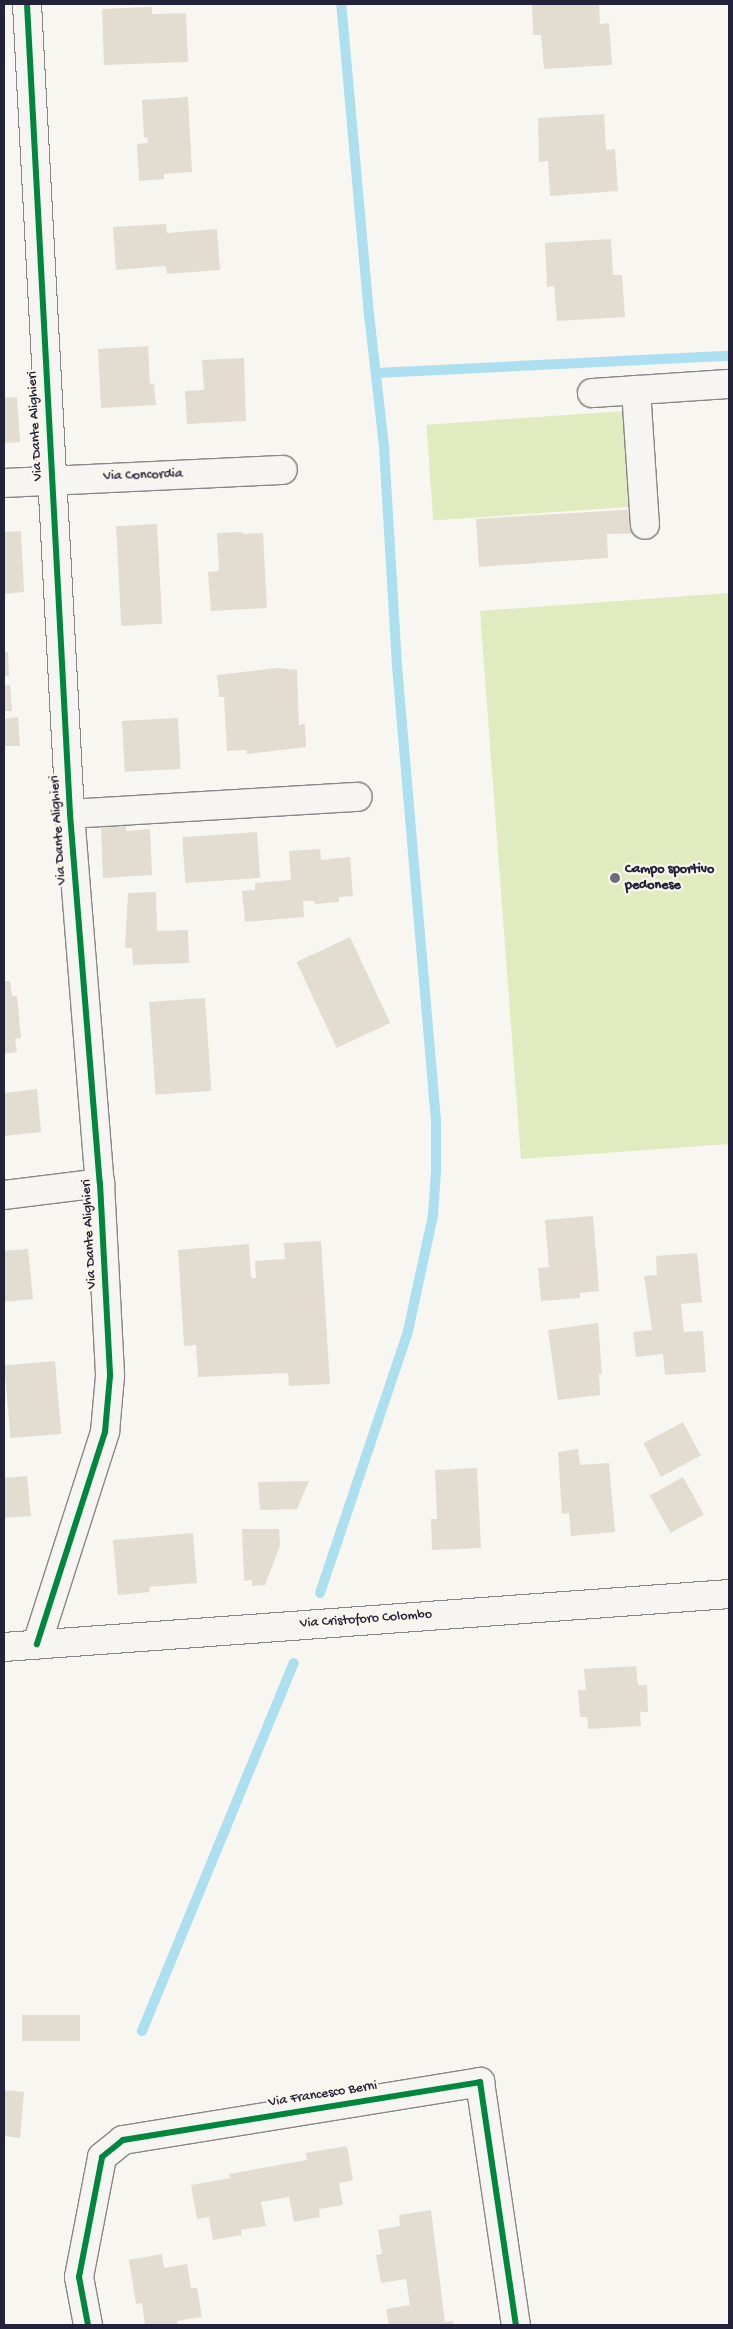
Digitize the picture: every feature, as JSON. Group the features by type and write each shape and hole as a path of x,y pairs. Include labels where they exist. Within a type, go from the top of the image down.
{"street":[{"name":"Via Dante Alighieri","path":"27,4 70,814 100,1183 110,1406 98,1460 37,1644"},
{"path":"592,393 729,384"},
{"path":"636,390 645,525"},
{"name":"Via Concordia","path":"4,483 283,470"},
{"path":"70,814 357,797"},
{"path":"4,1195 100,1183"},
{"name":"Via Cristoforo Colombo","path":"4,1647 729,1594"},
{"name":"Via Francesco Berni","path":"88,2325 79,2278 102,2157 123,2140 480,2082 516,2325"}],"green space":[{"path":"624,411 631,507 433,521 426,425"},
{"name":"Campo sportivo pedonese","path":"729,593 729,1144 521,1159 480,611"}],"building":[{"path":"532,4 599,4 600,24 609,23 612,65 544,69 541,35 533,35"},
{"path":"152,7 152,14 186,13 188,62 104,65 102,9"},
{"path":"188,97 192,172 164,174 164,179 139,181 137,144 148,143 147,137 144,138 142,100"},
{"path":"604,114 606,150 615,149 618,191 550,196 548,161 539,162 538,118"},
{"path":"166,224 167,233 217,229 220,270 167,274 166,266 116,270 113,227"},
{"path":"611,239 613,275 622,275 625,317 557,321 554,286 547,287 545,243"},
{"path":"148,346 150,385 154,383 156,405 101,408 98,349"},
{"path":"244,358 246,421 187,424 185,391 204,390 202,360"},
{"path":"17,397 20,442 4,443 4,398"},
{"path":"639,509 643,533 607,534 608,558 479,567 476,519"},
{"path":"157,524 162,624 121,626 116,526"},
{"path":"21,531 24,592 4,594 4,532"},
{"path":"243,532 243,534 263,533 267,608 211,611 208,572 219,571 217,533"},
{"path":"4,652 8,652 9,676 4,676"},
{"path":"277,668 297,670 299,725 305,724 306,747 247,754 246,750 227,751 224,697 219,697 217,675"},
{"path":"10,685 12,711 4,711 4,686"},
{"path":"18,717 20,746 4,746 4,719"},
{"path":"178,718 181,769 125,772 122,721"},
{"path":"126,825 126,831 150,829 152,875 103,878 101,827"},
{"path":"257,832 260,878 185,883 182,837"},
{"path":"320,849 321,860 350,857 353,896 339,897 339,902 315,904 314,901 303,901 304,917 245,922 242,891 255,890 255,883 291,880 289,851"},
{"path":"156,892 157,931 188,930 189,963 133,965 132,948 125,948 128,893"},
{"path":"350,937 390,1023 337,1048 297,962"},
{"path":"4,981 10,981 12,996 17,996 21,1038 15,1039 17,1052 4,1054"},
{"path":"205,998 211,1091 156,1095 149,1002"},
{"path":"37,1089 41,1132 4,1136 4,1093"},
{"path":"593,1216 599,1291 580,1293 580,1298 541,1301 538,1268 549,1267 545,1220"},
{"path":"321,1241 330,1384 289,1386 288,1373 198,1377 196,1345 184,1346 178,1250 249,1244 251,1278 256,1278 255,1261 285,1259 284,1243"},
{"path":"28,1249 33,1299 4,1302 4,1251"},
{"path":"697,1253 702,1302 681,1304 684,1332 703,1331 706,1372 665,1375 663,1354 636,1357 633,1332 652,1330 644,1276 657,1275 656,1256"},
{"path":"598,1323 602,1374 599,1374 600,1395 558,1400 548,1330"},
{"path":"55,1361 61,1434 11,1438 4,1365"},
{"path":"683,1422 701,1456 661,1477 643,1443"},
{"path":"578,1449 580,1465 609,1463 615,1532 571,1536 569,1513 562,1514 558,1452"},
{"path":"477,1468 481,1548 432,1550 431,1519 437,1519 435,1470"},
{"path":"27,1476 31,1516 4,1518 4,1478"},
{"path":"683,1477 704,1515 671,1533 650,1495"},
{"path":"309,1481 297,1509 260,1510 258,1482"},
{"path":"242,1529 279,1529 280,1546 265,1585 252,1586 252,1580 244,1581"},
{"path":"193,1533 197,1583 149,1587 150,1592 118,1595 113,1540"},
{"path":"636,1666 638,1685 647,1685 648,1712 640,1712 641,1726 588,1729 587,1717 580,1717 578,1690 586,1690 584,1669"},
{"path":"22,2015 80,2015 80,2041 22,2041"},
{"path":"4,2090 24,2092 20,2138 4,2136"},
{"path":"347,2146 353,2180 339,2183 343,2205 319,2209 320,2217 294,2222 289,2197 261,2202 266,2226 241,2230 242,2235 213,2240 209,2217 197,2219 191,2185 230,2178 229,2174 307,2160 306,2153"},
{"path":"431,2210 445,2322 453,2321 453,2325 389,2325 386,2309 410,2305 406,2279 381,2283 376,2255 382,2254 378,2230 400,2226 399,2215"},
{"path":"162,2254 164,2268 187,2264 191,2288 197,2288 202,2317 177,2321 178,2325 145,2325 142,2303 136,2304 129,2260"}],"waterway":[{"path":"320,1593 408,1331 433,1215 436,1171 436,1121 397,666 384,446 369,315 341,4"},
{"path":"377,373 729,356"},
{"path":"142,2031 294,1663"}],"cycle path":[{"path":"27,4 70,814 100,1183 110,1376 105,1432 37,1644"},
{"path":"88,2325 79,2277 102,2157 123,2140 480,2082 516,2325"}],"place":[{"name":"Campo sportivo pedonese","path":"615,878"}]}
